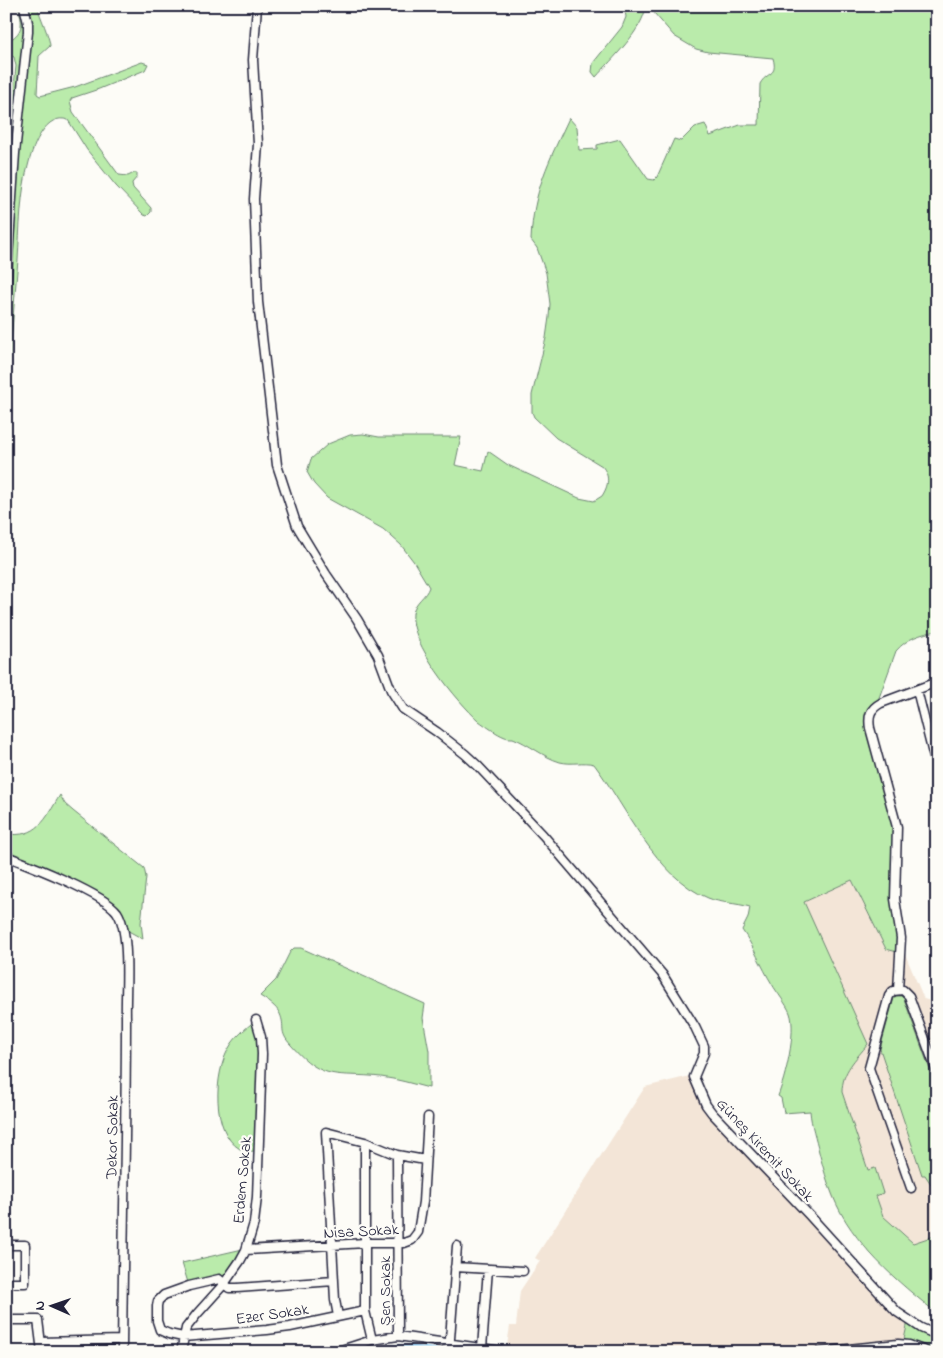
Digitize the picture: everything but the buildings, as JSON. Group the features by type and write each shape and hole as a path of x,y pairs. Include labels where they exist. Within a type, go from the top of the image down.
{"street":[{"path":"6,288 15,153 28,32 24,6"},
{"name":"Güneş Kiremit Sokak","path":"257,6 253,60 258,144 254,199 258,302 277,465 297,526 378,655 391,690 403,709 437,732 478,766 543,835 662,974 695,1027 704,1050 694,1077 706,1105 712,1113 810,1216 896,1312 914,1324 937,1335"},
{"path":"898,990 901,938 895,899 897,826 869,715 876,706 937,682"},
{"path":"916,690 934,745 937,770"},
{"name":"Dekor Sokak","path":"6,856 69,882 111,905 122,922 125,950 126,1058 122,1352"},
{"path":"911,1188 869,1068 889,996 893,991 905,991 909,996 937,1072"},
{"name":"Erdem Sokak","path":"181,1352 183,1337 190,1322 224,1284 246,1250 254,1223 257,1197 262,1048 256,1020"},
{"name":"Nisa Sokak","path":"246,1250 365,1243 398,1243 412,1240 418,1232 423,1202 428,1117"},
{"path":"338,1316 335,1300 326,1132 365,1142 397,1155 426,1160"},
{"path":"365,1142 365,1311 372,1340"},
{"name":"Şen Sokak","path":"397,1155 398,1336"},
{"path":"6,1245 25,1245 25,1283 6,1283"},
{"path":"450,1348 456,1246"},
{"path":"455,1267 523,1271"},
{"path":"482,1348 488,1269"},
{"path":"183,1337 160,1330 157,1321 158,1301 168,1292 219,1279 229,1288 334,1281"},
{"name":"Ezer Sokak","path":"183,1337 290,1327 365,1311"},
{"path":"6,1320 38,1320 42,1352"},
{"path":"335,1352 372,1340 398,1336 450,1348 482,1348 508,1352"},
{"path":"41,1342 122,1340"},
{"path":"818,1352 898,1344 909,1345 928,1352"}],"shaded area":[{"path":"852,880 886,949 905,954 924,999 937,1003 937,1055 931,1056 937,1072 937,1313 919,1299 881,1263 856,1236 832,1196 811,1121 811,1085 763,920"},
{"path":"694,1075 706,1105 908,1321 903,1344 818,1352 506,1352 510,1326 516,1326 520,1291 540,1261 535,1258 645,1087"}],"green space":[{"path":"18,6 37,6 50,42 50,46 39,56 37,94 40,96 75,87 142,62 148,64 145,70 72,98 70,101 73,112 119,175 128,176 137,173 137,177 132,183 133,188 151,208 151,212 147,216 144,215 116,186 87,150 68,120 60,119 53,121 42,132 29,162 21,211 8,386 8,495 6,518 6,197 16,66 14,57 6,54 6,42 16,35 21,27"},
{"path":"619,6 646,6 644,15 633,34 596,77 592,72 593,63 622,27 626,17 625,11"},
{"path":"648,6 937,6 937,631 915,637 896,651 876,706 869,715 896,820 895,891 901,953 886,949 852,880 804,902 868,1044 854,1060 847,1072 842,1092 868,1170 875,1168 883,1193 876,1196 883,1216 913,1243 937,1235 937,1313 892,1275 851,1229 841,1213 829,1185 811,1121 810,1111 784,1113 781,1098 778,1096 789,1055 792,1021 788,1009 742,930 748,918 750,907 708,898 689,888 672,874 657,858 594,764 564,763 554,760 513,738 499,734 479,721 447,686 426,655 419,640 414,625 413,613 416,605 426,594 429,587 414,562 401,545 383,529 327,498 314,484 307,472 311,459 328,444 350,435 461,437 455,465 483,471 488,451 508,465 579,498 594,501 602,496 608,481 602,466 556,438 534,417 532,412 532,395 546,338 550,304 546,273 537,248 531,240 535,206 543,177 569,118 577,127 579,150 597,149 597,145 620,139 648,179 654,180 674,139 681,141 695,127 705,124 710,136 740,125 759,125 760,84 774,68 773,58 708,52 696,49 674,36"},
{"path":"60,795 65,804 73,811 144,868 146,877 141,923 143,939 123,928 111,905 6,856 6,834 26,833 33,830 45,819"},
{"path":"294,948 301,948 425,1004 423,1018 429,1051 429,1088 387,1078 342,1075 322,1071 291,1045 283,1033 280,1014 272,1004 260,996 276,980 290,952"},
{"path":"896,996 901,996 904,999 937,1089 937,1193 925,1175 922,1175 880,1049"},
{"path":"256,1020 260,1032 259,1151 244,1151 231,1141 224,1130 218,1102 218,1086 224,1059 231,1044"},
{"path":"247,1248 224,1284 219,1279 189,1286 182,1263"},
{"path":"908,1321 937,1335 937,1352 928,1352 903,1344"}],"waterway":[{"path":"366,1352 402,1348 437,1352"}]}
